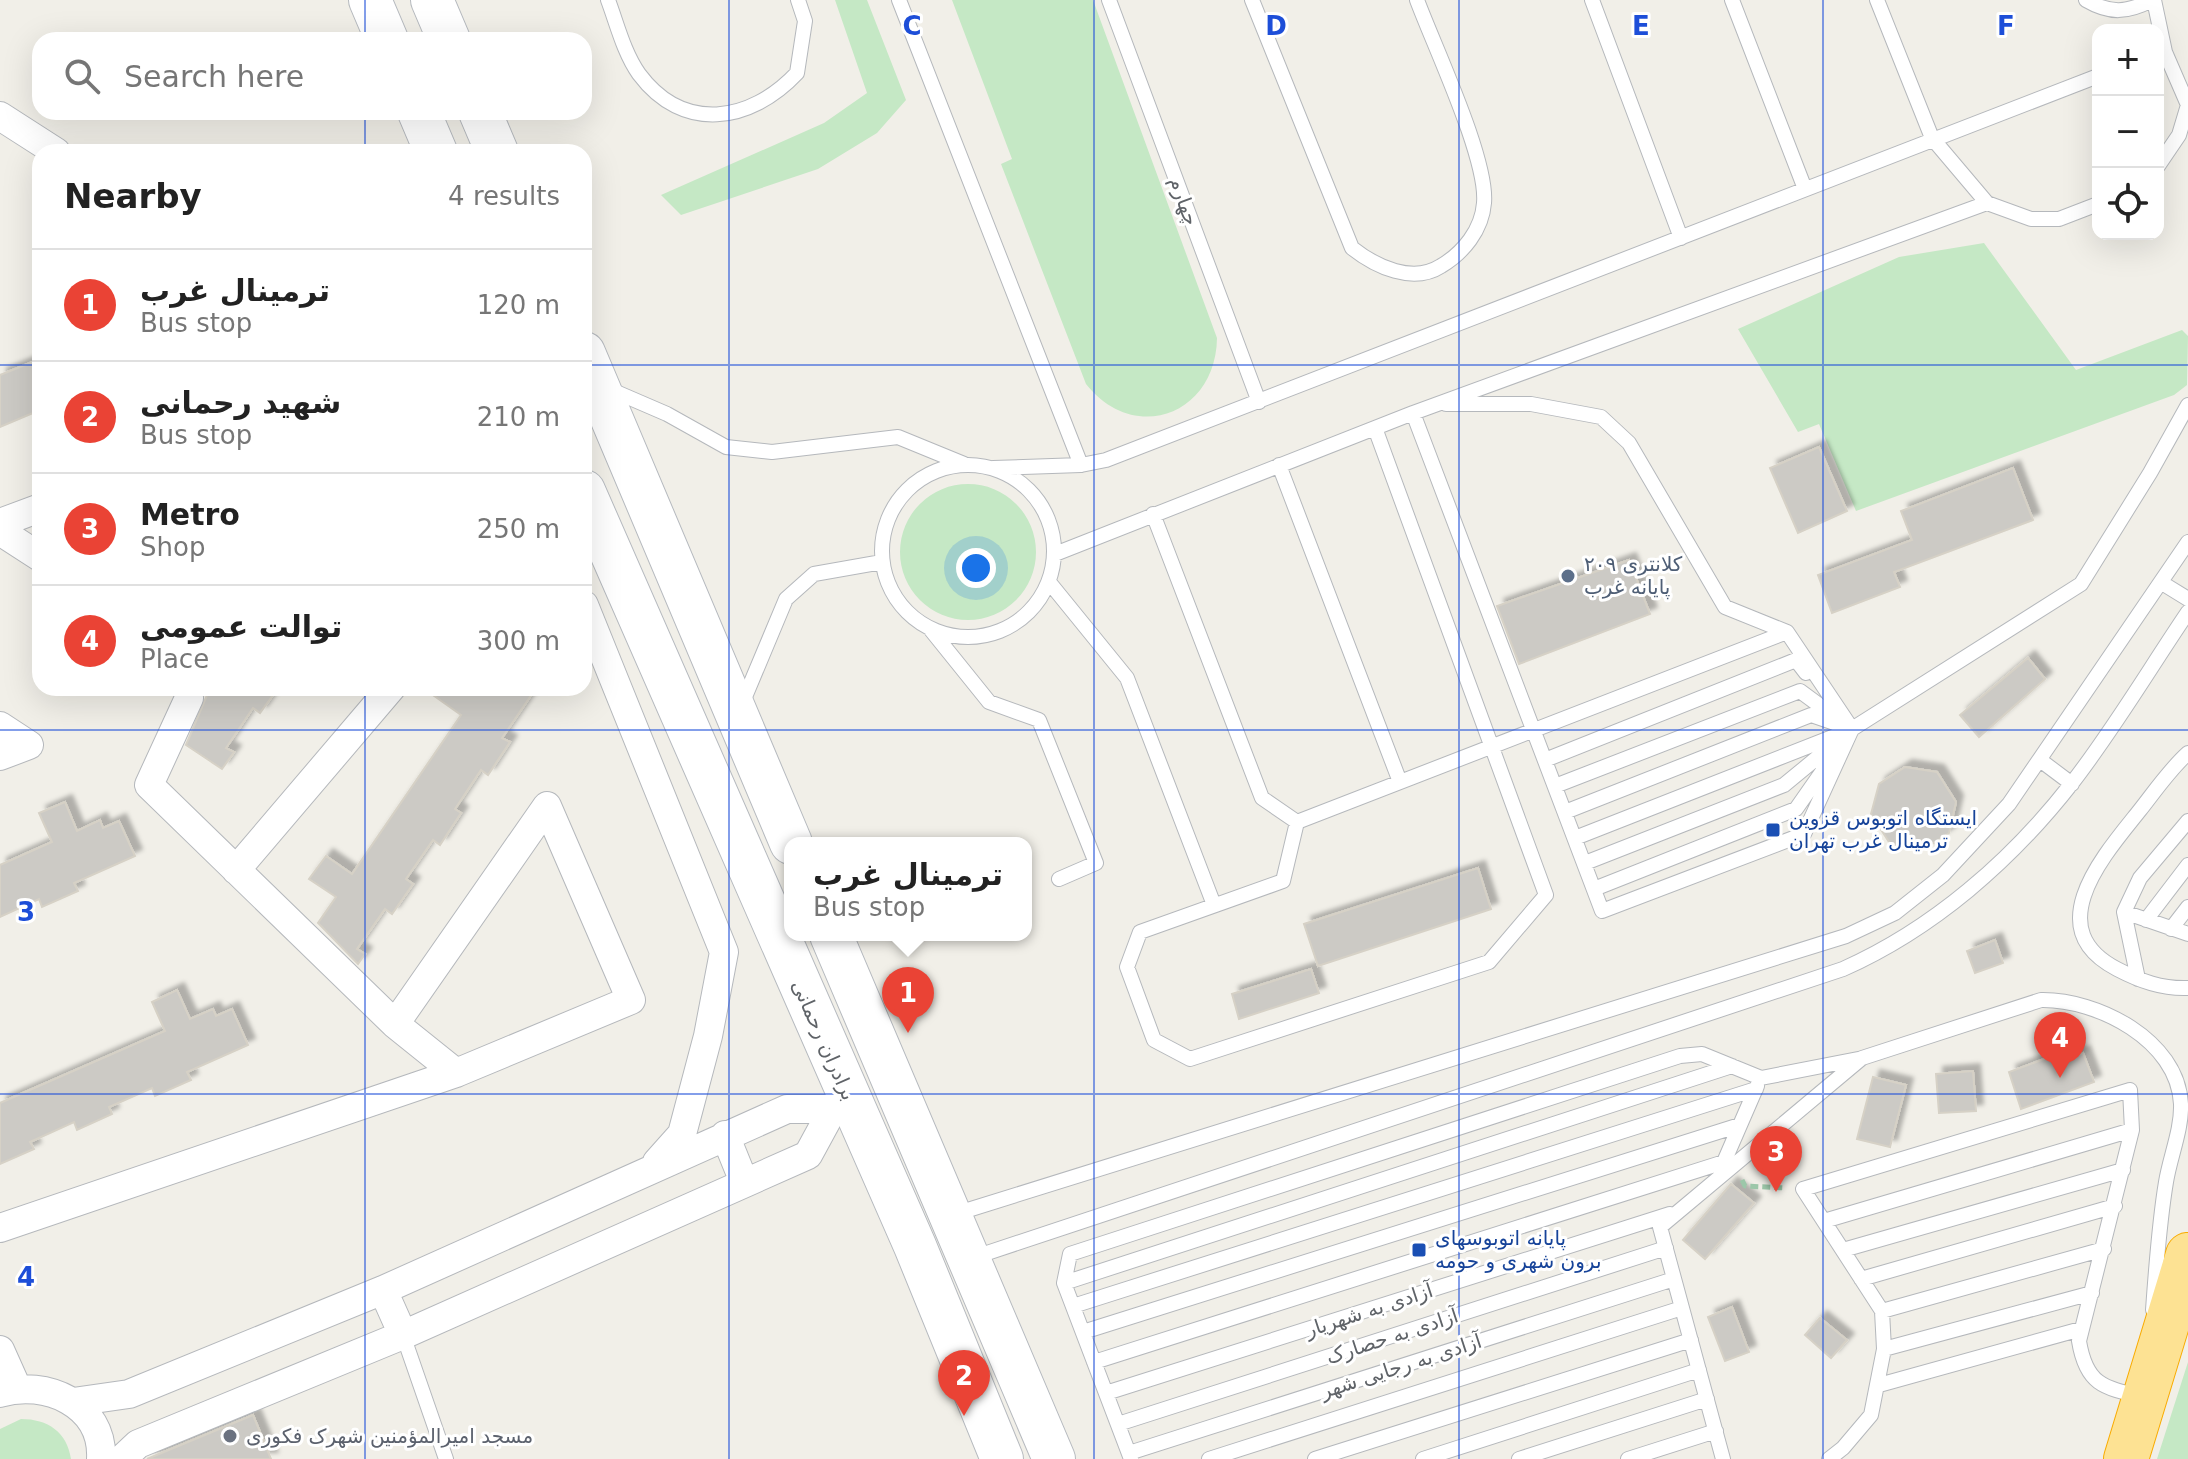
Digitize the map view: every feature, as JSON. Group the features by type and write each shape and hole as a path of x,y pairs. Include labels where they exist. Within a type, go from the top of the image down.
{"highway":[{"path":"2126,1459 2188,1255"}],"main road":[{"path":"370,0 384,32"},
{"path":"432,0 446,32"},
{"path":"422,120 433,144"},
{"path":"483,120 494,144"},
{"path":"592,373 788,837"},
{"name":"برادران رحمانی","path":"592,510 842,1105 1002,1459"},
{"path":"834,941 1054,1459"}],"street":[{"path":"0,116 44,144"},
{"path":"0,523 32,511"},
{"path":"0,531 32,552"},
{"path":"592,625 724,952 682,1134 645,1175"},
{"path":"236,870 384,696"},
{"path":"189,698 149,785 395,1024 456,1073"},
{"path":"0,726 29,745 0,756"},
{"path":"0,1228 456,1073 631,1000 547,806 395,1024"},
{"path":"0,1350 8,1390 37,1388 73,1402 129,1394 383,1290 787,1109 842,1105"},
{"path":"122,1459 138,1444 403,1335 808,1155 842,1105"},
{"path":"725,1135 744,1182"},
{"path":"383,1290 403,1335"},
{"path":"73,1402 96,1432 101,1459"}],"lane":[{"path":"608,0 637,72 654,91 695,115 741,110 760,103 797,73 805,21 798,0"},
{"path":"899,0 1081,465"},
{"name":"چهارم","path":"1109,0 1259,402"},
{"path":"1252,0 1352,248 1370,262 1397,272 1429,274 1455,258 1475,233 1485,204 1482,173 1417,0"},
{"path":"1592,0 1681,238"},
{"path":"1732,0 1805,189"},
{"path":"1877,0 1932,138 1987,203 2031,219 2059,219 2092,206"},
{"path":"2086,0 2117,11 2132,10 2153,0 2157,24"},
{"path":"2164,57 2188,105 2179,135 2164,157"},
{"path":"592,369 726,447 772,452 898,437 964,464 993,468 1081,465 1106,460 1259,402 2092,78"},
{"path":"1055,554 1413,413 1987,203"},
{"path":"1437,404 1531,404 1601,417 1629,443 1725,607 1787,632 1852,729"},
{"path":"1585,863 1784,785 1852,729 2081,584 2188,405"},
{"path":"1413,413 1602,911 1804,834 1852,729"},
{"path":"1297,822 1283,881 1140,932 1127,967 1154,1040 1190,1059 1489,962 1546,895 1375,428"},
{"path":"964,464 936,470 912,485 902,496 893,507 883,534 882,562 890,589 907,612 930,629 989,702 1039,720 1096,863 1059,879"},
{"path":"1279,465 1400,782"},
{"path":"930,629 958,637 986,636 1013,625 1035,606 1049,582 1055,554 1052,525 1039,500 1019,480 993,468"},
{"path":"1153,514 1262,798 1297,822"},
{"path":"950,1216 1846,936 1895,913 1943,875 2009,804 2188,542"},
{"path":"737,716 786,599 814,574 882,562"},
{"path":"1049,582 1127,678 1214,905"},
{"path":"2162,583 2188,599"},
{"path":"968,1260 1843,969 1898,943 1958,900 2072,784 2188,612"},
{"path":"1297,822 1787,632"},
{"path":"1545,760 1796,660 1852,729"},
{"path":"1555,786 1800,691 1852,729"},
{"path":"1565,812 1811,715 1852,729"},
{"path":"1575,838 1852,729"},
{"path":"1594,889 1796,809 1852,729"},
{"path":"2188,753 2096,866 2083,897 2080,921 2087,942 2113,967 2168,989 2188,988"},
{"path":"2040,760 2072,784"},
{"path":"2138,979 2124,912 2140,878 2188,821"},
{"path":"2146,920 2188,865"},
{"path":"2171,929 2188,907"},
{"path":"2124,912 2188,934"},
{"path":"1073,1306 1758,1084 1862,1058 2029,1002 2053,1000 2096,1009 2131,1029 2166,1061 2181,1103 2160,1219 2146,1397 2105,1389 2099,1384 2084,1364 2079,1341 2132,1130 2130,1090 1803,1189 1882,1311 1884,1349 1871,1415 1843,1448 1829,1459"},
{"path":"1130,1456 1064,1283 1070,1254 1680,1056 1702,1054 1732,1066 1758,1084"},
{"path":"1723,1459 1660,1227 1728,1164 1862,1058"},
{"path":"1064,1283 1732,1066"},
{"path":"1728,1164 1740,1125 1758,1084"},
{"path":"1083,1332 1740,1125"},
{"path":"1824,1221 2132,1130"},
{"path":"1094,1362 1728,1164"},
{"path":"1843,1250 2123,1170"},
{"path":"1861,1279 2115,1206"},
{"name":"آزادی به شهریار","path":"1106,1393 1678,1212"},
{"name":"آزادی به حصارک","path":"1118,1424 1666,1248"},
{"path":"1882,1311 2104,1249"},
{"name":"آزادی به رجایی شهر","path":"1130,1456 1674,1279"},
{"path":"1884,1349 2092,1293"},
{"path":"1209,1459 1682,1308"},
{"path":"1879,1385 2081,1329"},
{"path":"403,1335 446,1459"},
{"path":"1315,1459 1691,1340"},
{"path":"1423,1459 1699,1370"},
{"path":"1519,1459 1707,1399"},
{"path":"1628,1459 1716,1431"}],"path":[{"path":"1745,1186 1803,1189"}],"green space":[{"path":"835,0 867,0 906,100 877,133 818,169 681,215 661,195 824,123 867,93"},
{"path":"952,0 1093,0 1217,338 1213,365 1203,386 1188,402 1169,413 1148,417 1127,413 1105,403 1086,384 1001,164 1012,159"},
{"path":"1984,243 2076,370 2182,330 2188,336 2187,385 2174,395 1856,511 1819,424 1798,432 1738,329 1899,257"},
{"path":"968,484 994,489 1016,504 1031,526 1036,552 1031,578 1016,600 994,615 968,620 942,615 920,600 905,578 900,552 905,526 920,504 942,489"},
{"path":"2188,1362 2188,1459 2157,1459"},
{"path":"21,1419 40,1421 55,1429 65,1441 71,1459 0,1459 0,1429"}],"building":[{"path":"32,362 32,413 0,427 0,375"},
{"path":"1819,447 1847,511 1798,533 1770,468"},
{"path":"2013,468 2033,520 1894,572 1900,587 1832,613 1818,575 1912,540 1901,511"},
{"path":"1629,560 1650,614 1519,664 1497,606"},
{"path":"2028,658 2045,679 1979,737 1960,715"},
{"path":"207,696 272,696 260,713 253,708 226,748 234,752 222,769 186,745"},
{"path":"434,696 531,696 502,738 510,742 488,775 481,770 455,809 461,813 440,845 433,840 406,879 413,884 392,914 385,909 357,949 365,954 358,964 318,923 336,897 309,879 326,856 352,874 461,715"},
{"path":"1905,767 1937,772 1956,802 1949,833 1923,850 1891,845 1871,814 1879,784"},
{"path":"65,802 77,831 100,820 103,828 119,821 135,856 74,883 78,891 42,907 39,899 0,917 0,865 52,842 39,813"},
{"path":"1478,868 1491,909 1318,966 1304,924"},
{"path":"1995,940 2003,963 1975,973 1967,951"},
{"path":"1311,969 1319,993 1239,1019 1232,994"},
{"path":"177,990 190,1019 213,1009 216,1016 232,1009 248,1045 187,1072 191,1080 155,1096 152,1088 109,1107 112,1114 77,1130 74,1122 30,1142 34,1149 0,1164 0,1103 165,1031 152,1002"},
{"path":"2074,1048 2077,1055 2083,1053 2094,1082 2021,1109 2009,1072"},
{"path":"1973,1071 1976,1111 1939,1113 1936,1074"},
{"path":"1873,1077 1906,1085 1890,1147 1857,1139"},
{"path":"1731,1184 1754,1203 1705,1259 1683,1240"},
{"path":"1732,1307 1749,1352 1725,1361 1708,1317"},
{"path":"1820,1318 1847,1340 1831,1358 1805,1335"},
{"name":"مسجد امیرالمؤمنین شهرک فکوری","path":"253,1415 271,1459 147,1459"}],"place":[{"name":"کلانتری ۲۰۹ پایانه غرب","path":"1568,576"},
{"name":"ایستگاه اتوبوس قزوین ترمینال غرب تهران","path":"1773,830"},
{"name":"ترمینال غرب","path":"908,1033"},
{"name":"توالت عمومی","path":"2060,1078"},
{"name":"Metro","path":"1776,1192"},
{"name":"پایانه اتوبوسهای برون شهری و حومه","path":"1419,1250"},
{"name":"شهید رحمانی","path":"964,1416"},
{"name":"مسجد امیرالمؤمنین شهرک فکوری","path":"230,1436"}]}
